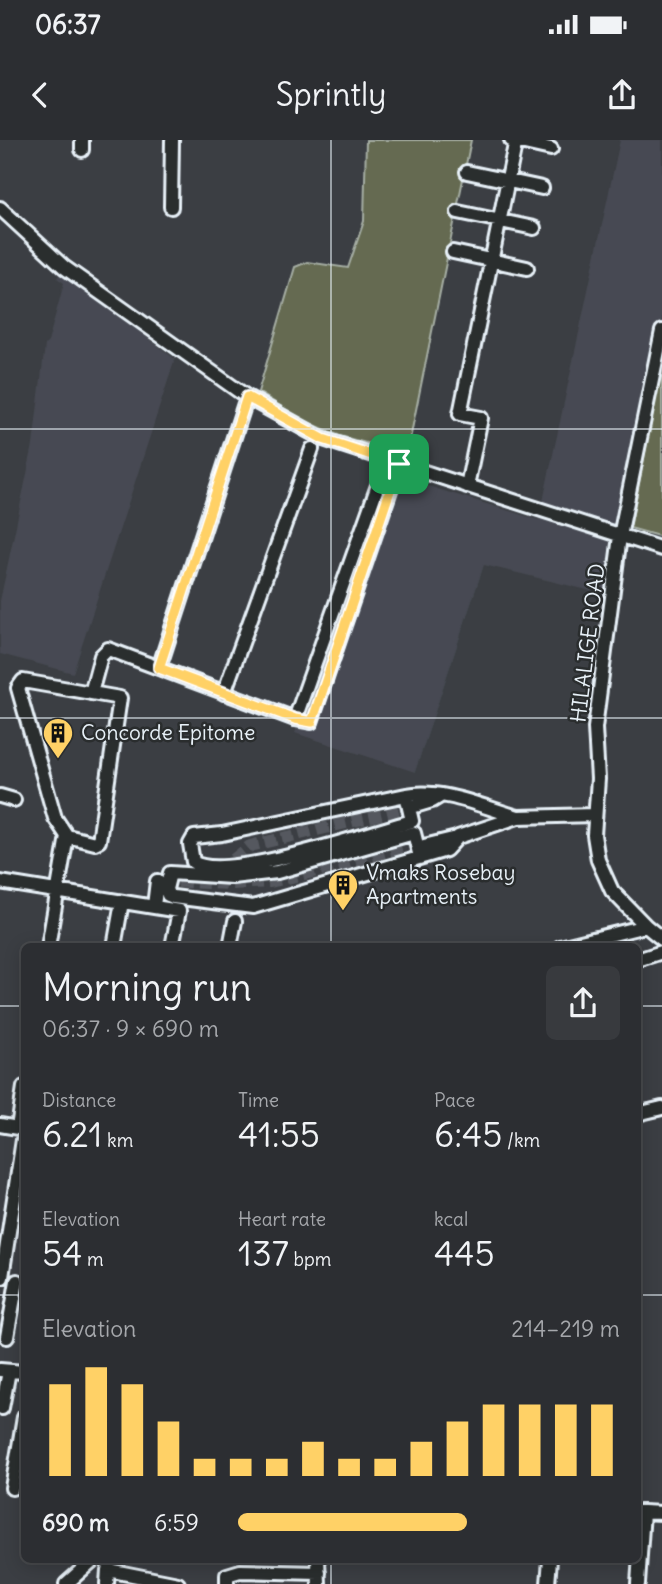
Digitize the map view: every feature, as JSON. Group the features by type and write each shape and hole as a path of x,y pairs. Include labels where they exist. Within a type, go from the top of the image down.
{"street":[{"path":"171,207 172,140"},
{"path":"467,486 481,418 460,414 514,140 551,149"},
{"path":"467,172 542,188"},
{"path":"0,208 64,267 247,397 323,439 662,549"},
{"path":"458,212 534,228"},
{"path":"453,252 527,268"},
{"name":"HILALIGE ROAD","path":"662,331 620,536 595,728 598,779 595,849 601,870 612,891 662,939"},
{"path":"159,668 247,397"},
{"path":"224,693 312,449"},
{"path":"295,719 393,462"},
{"path":"91,693 101,656 108,649 295,719 312,722 393,462"},
{"path":"23,681 91,693 120,698 99,841 95,843 67,836 55,818 18,688 23,681"},
{"path":"422,852 414,832 277,872 232,877 192,862 190,844 194,837 222,834 417,793 442,795 518,817 595,816"},
{"path":"406,795 412,821 279,858 214,871 170,873 167,877 168,895 253,907 422,852 446,850 458,837 518,817"},
{"path":"412,807 432,802 442,795"},
{"path":"0,796 14,800"},
{"path":"49,943 67,836"},
{"path":"154,906 157,881"},
{"path":"0,882 178,911 173,943"},
{"path":"115,943 122,902"},
{"path":"231,943 235,921"},
{"path":"576,943 646,926"},
{"path":"641,959 662,952"},
{"path":"641,1113 662,1108"},
{"path":"0,1125 21,1130"},
{"path":"7,1337 21,1282 1,1277 21,1137"},
{"path":"4,1371 1,1408 21,1410"},
{"path":"12,1488 21,1435"},
{"path":"641,1512 662,1513"},
{"path":"66,1584 90,1563 108,1577 178,1584"},
{"path":"548,1584 550,1563"},
{"path":"638,1584 639,1563"},
{"path":"227,1584 227,1575 240,1571 319,1578"}],"shaded area":[{"path":"620,140 662,140 662,322 604,594 484,565 415,772 295,733 388,474 539,520"},
{"path":"62,271 175,359 73,673 0,654 0,601 33,445 45,345 64,283 57,278"}],"green space":[{"path":"366,140 471,140 407,454 340,436 303,420 258,392 295,267 307,262 348,268 364,221"},
{"path":"662,367 662,537 630,528"}],"tunnel":[{"path":"227,876 233,860 250,846 412,807"},
{"path":"160,881 230,884 270,882 424,846"}],"place":[{"name":"Concorde Epitome","path":"58,760"},
{"name":"Vmaks Rosebay Apartments","path":"343,912"}],"route":[{"path":"247,397 323,439 399,464 312,722 295,719 159,668 247,397"}]}
